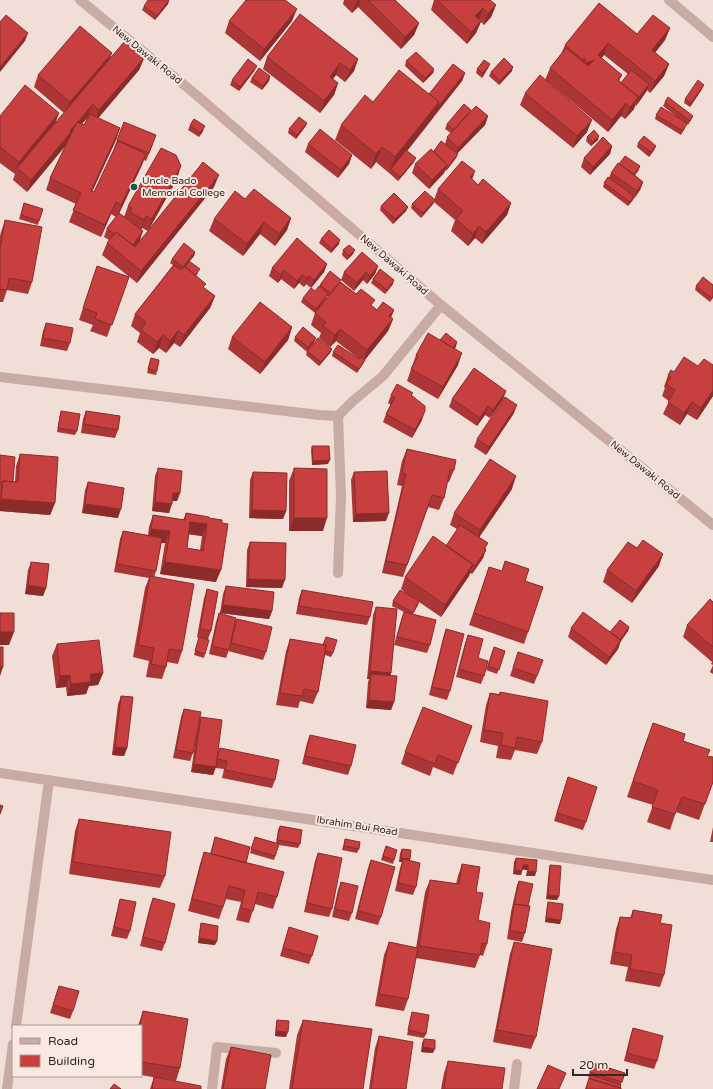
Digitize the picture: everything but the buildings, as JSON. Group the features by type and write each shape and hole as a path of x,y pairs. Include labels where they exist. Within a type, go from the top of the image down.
{"street":[{"name":"New Dawaki Road","path":"80,0 194,93 441,305 713,525"},
{"path":"669,0 713,37"},
{"path":"338,573 341,497 338,416 353,401 383,376 441,305"},
{"path":"0,377 318,415 338,416"},
{"name":"Ibrahim Bui Road","path":"0,773 713,880"},
{"path":"16,1025 50,780"},
{"path":"212,1089 217,1047 276,1054"},
{"path":"7,1089 12,1052"},
{"path":"514,1089 517,1064"}],"place":[{"name":"Uncle Bado Memorial College","path":"134,187"}]}
